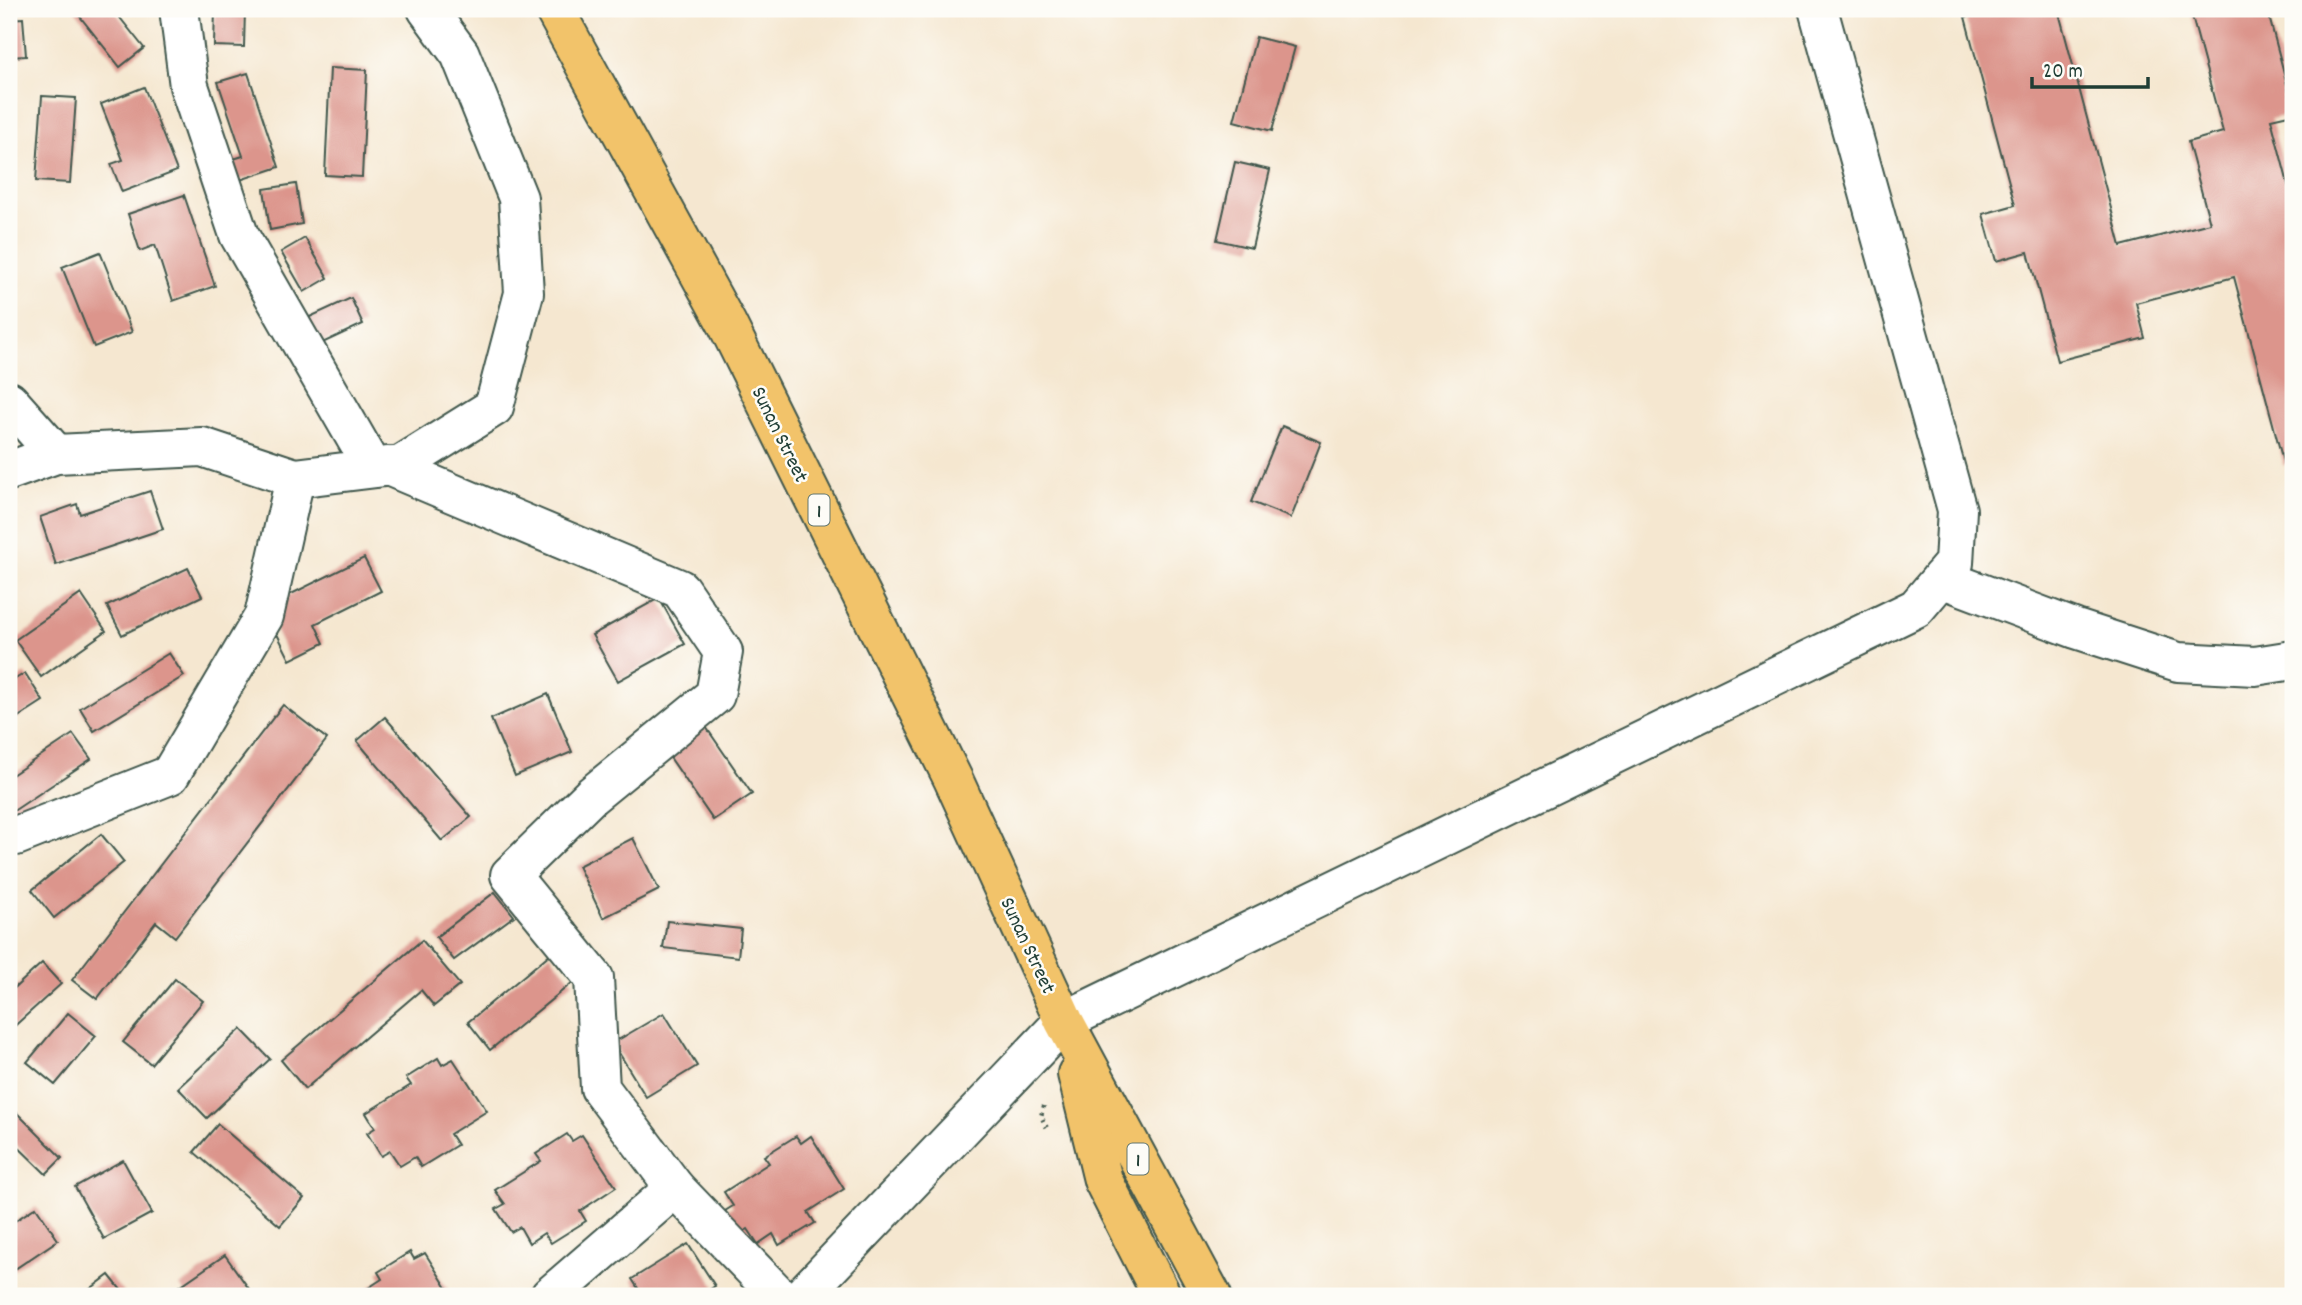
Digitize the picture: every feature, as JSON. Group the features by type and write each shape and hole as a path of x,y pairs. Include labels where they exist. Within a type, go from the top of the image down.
{"main road":[{"name":"Sunan Street","path":"554,9 727,324 953,779 1064,1021 1212,1296"},
{"name":"Sunan Street","path":"1064,1021 1103,1180 1162,1296"}],"street":[{"path":"179,9 189,86 239,235 381,467 680,589 723,652 715,695 591,796 510,874 594,978 600,1088 675,1188 779,1296"},
{"path":"9,471 56,454 202,447 295,478 401,465 494,407 524,293 518,198 460,54 427,9"},
{"path":"802,1296 1064,1021 1916,608 1954,563 1956,510 1818,9"},
{"path":"9,401 56,454"},
{"path":"16,836 170,775 264,616 295,478"},
{"path":"1941,579 2076,629 2178,662 2255,666 2293,660"},
{"path":"550,1296 675,1188"}],"building":[{"path":"74,9 113,9 144,48 120,67"},
{"path":"215,9 245,9 244,47 214,46"},
{"path":"1997,9 2058,9 2121,246 2210,223 2188,142 2223,132 2190,9 2267,9 2293,107 2293,114 2271,119 2293,203 2293,462 2284,465 2234,277 2136,303 2145,338 2057,361 2028,252 1996,261 1983,214 2015,205 1965,17"},
{"path":"23,18 26,56 9,57 9,19"},
{"path":"1256,37 1295,47 1272,131 1234,121"},
{"path":"330,68 367,70 362,177 325,175"},
{"path":"248,73 279,167 234,182 227,161 243,156 218,82"},
{"path":"144,87 177,171 122,192 111,164 123,160 101,104"},
{"path":"42,96 76,98 70,183 36,181"},
{"path":"1235,162 1270,170 1252,248 1217,240"},
{"path":"296,184 302,224 270,230 264,189"},
{"path":"184,195 215,286 173,301 155,245 140,251 128,214"},
{"path":"305,238 328,278 304,292 281,252"},
{"path":"100,252 132,332 94,347 62,267"},
{"path":"351,298 363,324 314,347 301,321"},
{"path":"1282,426 1321,442 1291,518 1251,502"},
{"path":"150,491 163,529 56,565 40,517 77,504 80,514"},
{"path":"364,558 381,591 315,624 324,643 290,660 272,624 279,600"},
{"path":"188,568 202,596 122,635 107,606"},
{"path":"81,594 106,631 41,677 15,640"},
{"path":"659,598 685,644 618,681 592,635"},
{"path":"169,653 184,676 94,731 80,708"},
{"path":"25,673 43,701 9,723 9,683"},
{"path":"548,694 572,752 515,776 491,719"},
{"path":"283,705 327,739 175,937 156,922 97,999 72,980"},
{"path":"385,717 471,817 442,841 357,741"},
{"path":"706,727 752,794 713,820 667,753"},
{"path":"73,734 91,759 9,814 9,777"},
{"path":"101,834 124,862 54,918 32,890"},
{"path":"633,838 659,890 603,918 578,866"},
{"path":"495,892 514,916 454,960 436,937"},
{"path":"667,921 741,929 738,957 663,948"},
{"path":"422,940 460,985 434,1006 421,990 305,1089 281,1060"},
{"path":"550,954 573,982 490,1050 468,1022"},
{"path":"42,963 61,984 9,1031 9,993"},
{"path":"175,979 203,1001 151,1064 123,1042"},
{"path":"68,1013 96,1036 55,1085 27,1062"},
{"path":"664,1013 697,1066 646,1097 613,1043"},
{"path":"241,1029 270,1059 207,1118 178,1088"},
{"path":"438,1058 442,1065 453,1059 487,1111 450,1134 457,1145 421,1167 415,1157 400,1166 390,1151 381,1156 367,1133 375,1128 366,1113 411,1085 406,1078"},
{"path":"15,1111 62,1158 46,1174 9,1138 9,1118"},
{"path":"218,1124 304,1198 280,1226 194,1152"},
{"path":"567,1134 572,1141 582,1135 616,1187 580,1211 586,1221 551,1243 544,1233 529,1243 520,1227 511,1232 496,1209 505,1204 495,1190 541,1161 536,1154"},
{"path":"796,1136 801,1143 811,1136 844,1189 808,1212 815,1223 779,1245 773,1234 758,1244 748,1229 740,1234 725,1211 733,1206 724,1192 769,1163 764,1156"},
{"path":"123,1160 152,1213 104,1239 75,1187"},
{"path":"36,1207 58,1240 9,1273 9,1225"},
{"path":"688,1244 715,1286 700,1296 636,1296 641,1293 632,1279"},
{"path":"410,1252 414,1259 425,1253 452,1296 356,1296 382,1279 378,1272"},
{"path":"225,1255 254,1296 187,1296 180,1286"},
{"path":"109,1275 126,1296 81,1296"}]}
